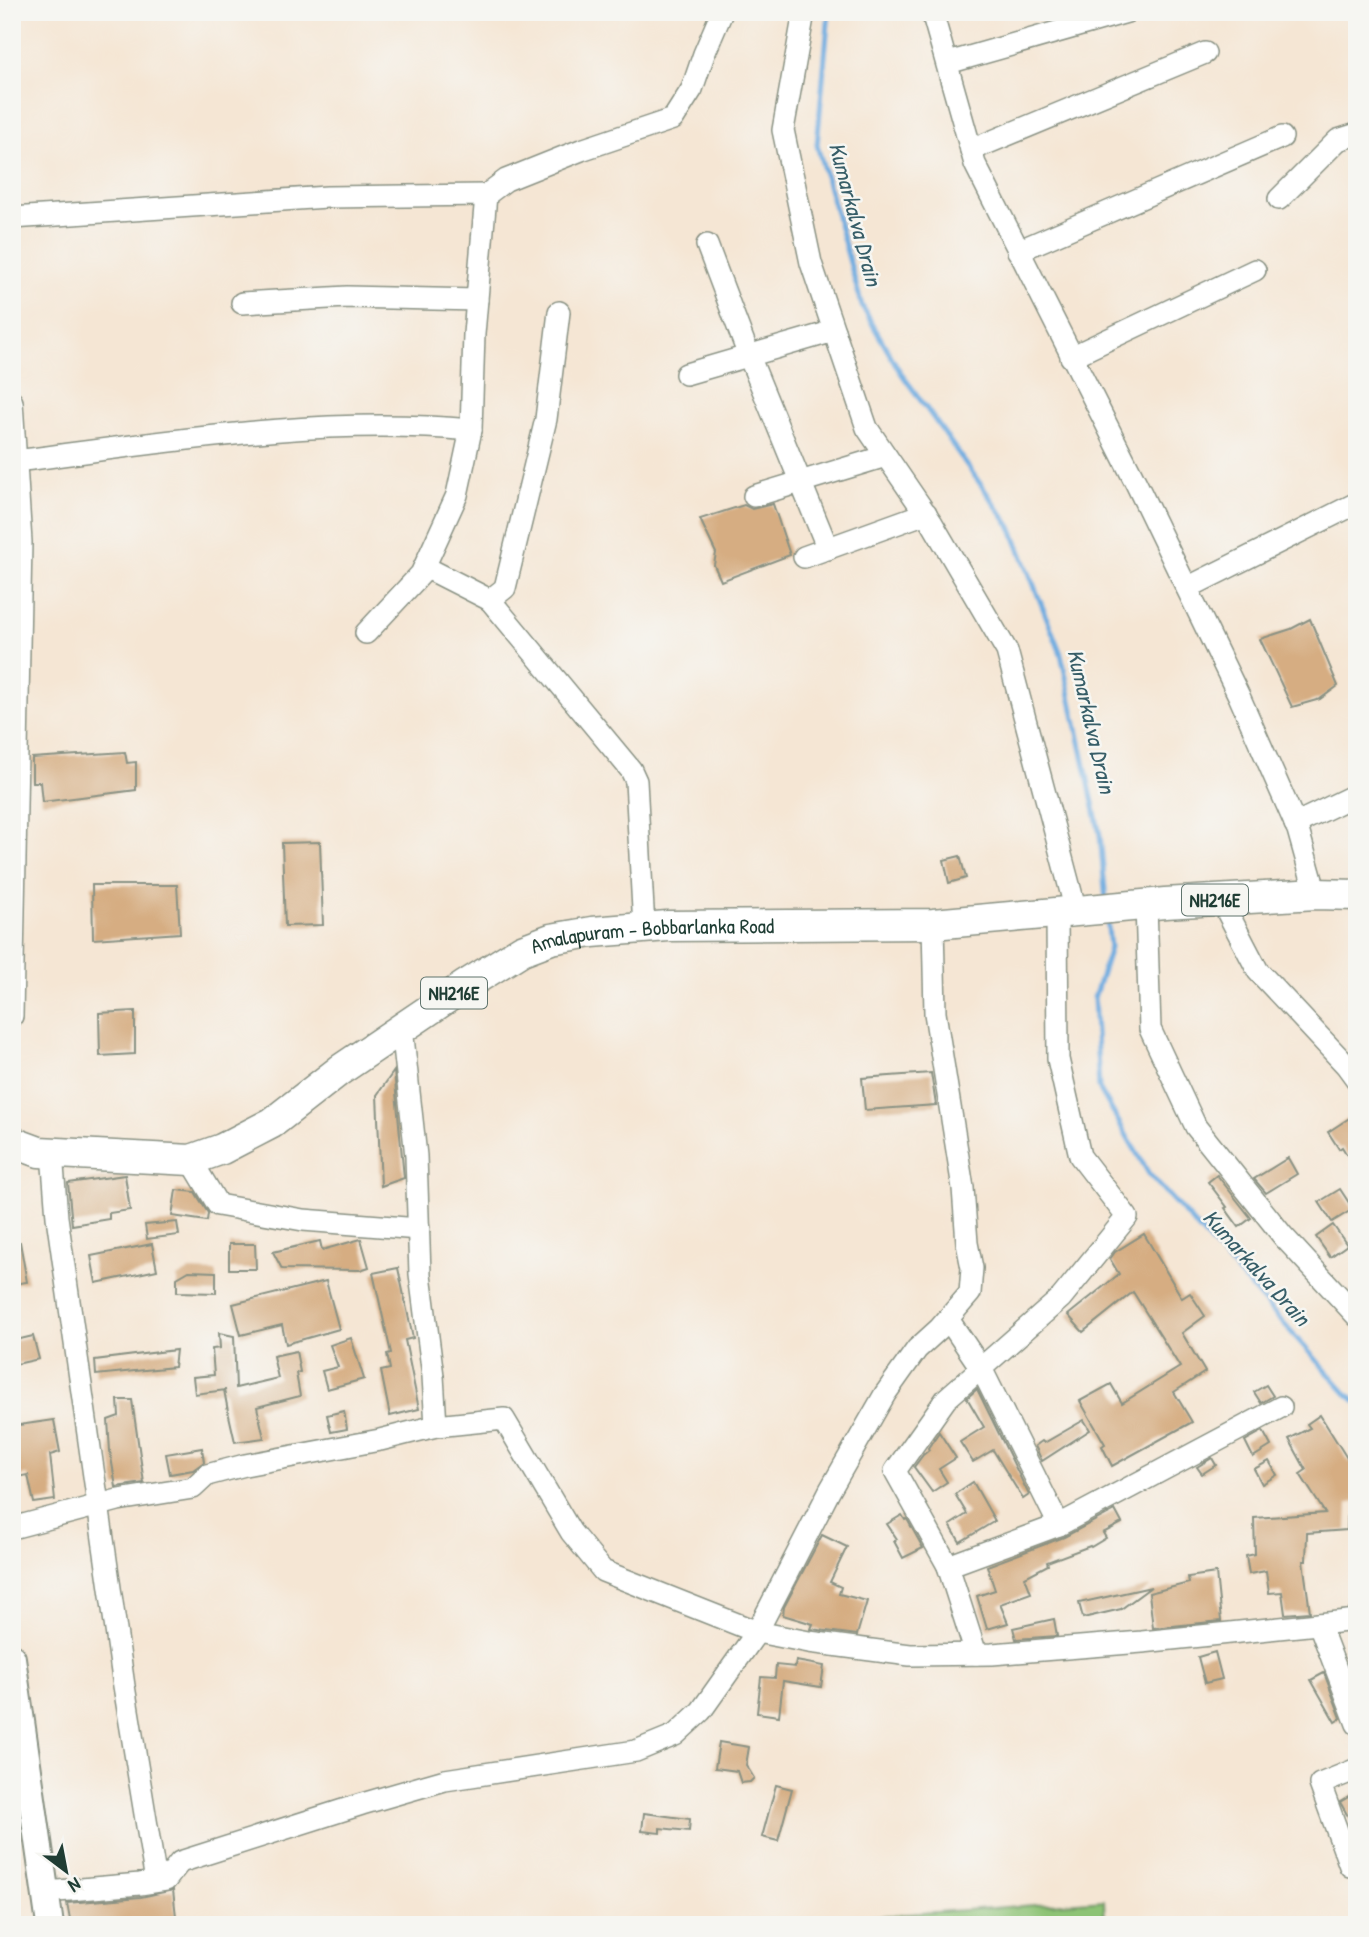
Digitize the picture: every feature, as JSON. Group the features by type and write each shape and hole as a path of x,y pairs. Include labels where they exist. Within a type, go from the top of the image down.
{"highway":[{"name":"Amalapuram - Bobbarlanka Road","path":"12,1142 39,1152 191,1160 222,1149 272,1123 340,1070 522,950 551,939 644,928 933,924 1146,905 1316,894 1357,895"}],"main road":[{"path":"12,1658 50,1925"}],"street":[{"path":"12,218 327,197 486,195 506,180 674,119 692,89 722,12"},
{"path":"804,12 783,130 811,263 867,428 926,513 1007,651 1086,911 1058,1059 1080,1156 1127,1217 1061,1298 946,1399 895,1471 948,1566 976,1654"},
{"path":"932,12 975,164 1240,696 1295,824 1316,894"},
{"path":"948,63 1127,12"},
{"path":"971,150 1205,53"},
{"path":"1279,199 1338,140 1357,134"},
{"path":"1018,251 1282,137"},
{"path":"366,633 421,574 457,495 471,430 477,300 486,195"},
{"path":"707,245 828,549"},
{"path":"1071,357 1255,270"},
{"path":"242,303 347,297 477,300"},
{"path":"489,600 505,588 540,445 546,419 559,312"},
{"path":"686,374 834,331"},
{"path":"12,1017 21,542 13,415"},
{"path":"16,461 184,440 296,430 428,426 471,430"},
{"path":"754,496 886,456"},
{"path":"1187,589 1357,503"},
{"path":"804,557 926,513"},
{"path":"425,567 489,600 631,770 636,781 644,928"},
{"path":"1295,824 1357,794"},
{"path":"1222,900 1258,971 1357,1080"},
{"path":"1146,905 1150,1029 1196,1127 1283,1236 1357,1316"},
{"path":"46,1892 166,1880 180,1862 433,1784 636,1751 675,1735 701,1711 757,1632 830,1490 886,1394 917,1349 948,1320 970,1293 972,1268 963,1188 935,1013 933,924"},
{"path":"402,1028 416,1156 420,1274 433,1376 436,1426"},
{"path":"52,1153 57,1217 124,1686 156,1881"},
{"path":"191,1160 218,1205 303,1220 419,1228"},
{"path":"948,1320 981,1368 1059,1525"},
{"path":"948,1566 1059,1525 1281,1407"},
{"path":"12,1528 99,1504 151,1493 193,1488 207,1475 232,1469 380,1440 436,1426 504,1419 571,1532 603,1571 757,1632 809,1642 910,1655 976,1654 1142,1642 1357,1620"},
{"path":"1319,1624 1357,1724"},
{"path":"1350,1866 1320,1784 1357,1769"}],"green space":[{"path":"1104,1900 1105,1925 756,1925"}],"building":[{"path":"773,504 790,555 721,581 714,565 716,553 700,519 744,505 752,509"},
{"path":"1310,619 1338,686 1320,699 1292,707 1260,639 1291,629"},
{"path":"125,752 127,763 136,762 136,790 42,802 40,782 32,782 32,758"},
{"path":"320,842 323,925 285,926 282,843"},
{"path":"960,856 966,878 949,883 944,860"},
{"path":"92,885 177,885 180,933 93,939"},
{"path":"135,1011 135,1054 100,1056 99,1013"},
{"path":"394,1071 404,1178 381,1186 377,1095"},
{"path":"931,1073 936,1105 865,1110 862,1078"},
{"path":"1357,1113 1357,1149 1347,1155 1342,1147 1339,1149 1328,1132"},
{"path":"1288,1158 1297,1174 1266,1193 1254,1179"},
{"path":"125,1175 130,1210 109,1213 109,1219 72,1225 68,1183"},
{"path":"1217,1175 1251,1218 1239,1227 1208,1182"},
{"path":"1340,1189 1353,1209 1332,1222 1319,1202"},
{"path":"176,1190 195,1192 208,1213 207,1221 172,1216"},
{"path":"177,1222 179,1235 147,1239 145,1225"},
{"path":"1333,1225 1347,1245 1330,1257 1316,1237"},
{"path":"1144,1234 1182,1298 1190,1293 1205,1316 1182,1333 1205,1372 1174,1392 1192,1422 1112,1466 1102,1446 1105,1444 1080,1401 1111,1384 1122,1403 1180,1367 1133,1292 1083,1332 1068,1315 1119,1274 1110,1259 1115,1252"},
{"path":"361,1239 369,1267 360,1270 282,1269 273,1252 320,1241 322,1250"},
{"path":"12,1242 20,1242 27,1282 12,1284"},
{"path":"152,1244 157,1270 96,1283 91,1256"},
{"path":"229,1244 255,1244 256,1269 229,1269"},
{"path":"398,1268 413,1338 405,1340 419,1409 390,1416 381,1371 390,1369 387,1354 391,1353 373,1273"},
{"path":"189,1271 216,1272 216,1293 177,1292 177,1278"},
{"path":"326,1281 339,1329 286,1344 282,1325 241,1335 233,1304"},
{"path":"219,1333 234,1336 236,1388 278,1378 273,1356 296,1351 300,1372 296,1373 300,1396 257,1407 264,1438 235,1442 224,1390 195,1394 193,1377 214,1375 212,1349 220,1348"},
{"path":"33,1336 39,1359 12,1365 12,1341"},
{"path":"351,1338 364,1379 327,1389 322,1371 338,1367 330,1345"},
{"path":"176,1350 174,1367 96,1375 95,1360"},
{"path":"1266,1385 1273,1396 1261,1403 1254,1392"},
{"path":"977,1389 1029,1495 1023,1499 993,1450 973,1462 960,1442 984,1427 967,1398"},
{"path":"118,1400 132,1400 144,1483 116,1487 108,1420 119,1416"},
{"path":"344,1411 347,1429 331,1432 327,1415"},
{"path":"1320,1415 1350,1463 1357,1459 1357,1501 1348,1504 1347,1530 1307,1533 1306,1561 1303,1561 1310,1612 1285,1614 1282,1592 1269,1593 1266,1571 1249,1574 1246,1556 1255,1554 1254,1518 1325,1513 1300,1474 1306,1470 1289,1439 1310,1428 1307,1424"},
{"path":"54,1420 60,1452 50,1455 55,1500 34,1503 28,1475 12,1478 12,1426"},
{"path":"1084,1420 1090,1430 1042,1461 1035,1446"},
{"path":"1263,1431 1271,1446 1253,1457 1245,1441"},
{"path":"939,1432 956,1458 939,1469 947,1482 932,1492 914,1467 929,1450"},
{"path":"202,1448 204,1462 193,1470 170,1474 166,1454"},
{"path":"1212,1458 1216,1465 1202,1474 1197,1467"},
{"path":"1269,1461 1277,1475 1262,1484 1254,1469"},
{"path":"973,1482 995,1521 960,1542 950,1525 967,1514 955,1494"},
{"path":"1115,1510 1122,1523 1103,1533 1106,1538 1091,1547 1047,1562 1048,1565 1025,1577 1031,1593 1000,1604 1008,1623 987,1629 977,1596 995,1590 987,1566 1064,1537"},
{"path":"902,1515 923,1548 903,1558 894,1541 897,1539 887,1524"},
{"path":"822,1535 847,1547 830,1582 841,1587 839,1594 867,1601 857,1635 811,1629 813,1624 783,1615 784,1607"},
{"path":"1216,1573 1221,1621 1153,1628 1149,1593 1189,1583 1188,1577"},
{"path":"1151,1587 1121,1609 1083,1618 1079,1603"},
{"path":"1054,1619 1057,1636 1016,1639 1013,1628"},
{"path":"1215,1652 1222,1679 1205,1683 1198,1657"},
{"path":"1357,1660 1357,1686 1348,1664"},
{"path":"796,1661 824,1666 821,1687 783,1681 779,1716 757,1713 761,1677 775,1678 776,1665 795,1667"},
{"path":"1324,1673 1341,1718 1335,1722 1311,1680"},
{"path":"719,1742 749,1747 746,1765 754,1778 750,1782 741,1783 737,1771 715,1768"},
{"path":"776,1785 792,1789 778,1841 762,1837"},
{"path":"1357,1792 1357,1832 1340,1802"},
{"path":"644,1813 690,1819 689,1831 660,1828 660,1833 642,1831"},
{"path":"173,1890 177,1925 71,1925 67,1903 141,1897"}],"waterway":[{"name":"Kumarkalva Drain","path":"829,12 817,145 862,306 899,370 1011,527 1061,654 1100,835 1106,901"},
{"name":"Kumarkalva Drain","path":"1107,917 1110,948 1094,998 1099,1088 1149,1174 1357,1402"}]}
